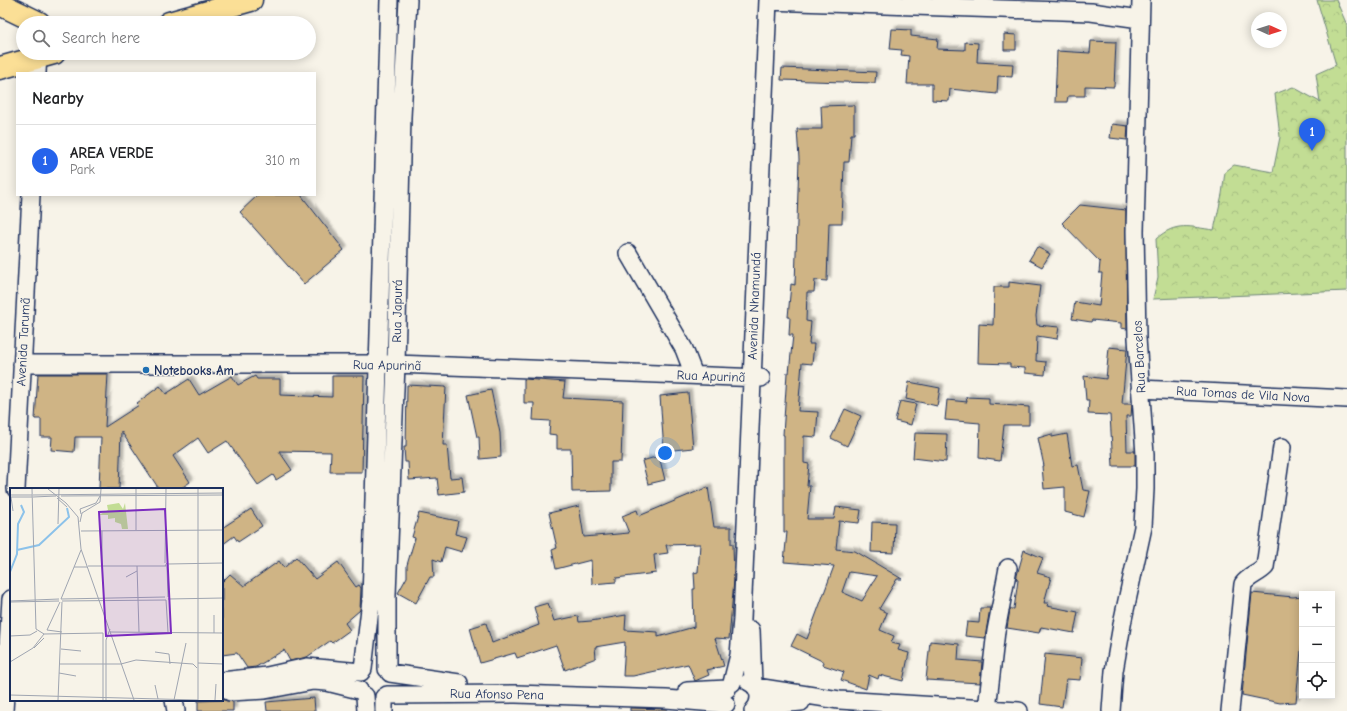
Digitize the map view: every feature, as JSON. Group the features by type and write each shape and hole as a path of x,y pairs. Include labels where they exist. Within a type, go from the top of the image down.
{"main road":[{"path":"194,16 251,0"},
{"path":"0,4 25,16"},
{"path":"0,68 37,60"}],"street":[{"name":"Rua Japurá","path":"362,670 372,600 389,0"},
{"name":"Rua Japurá","path":"389,671 387,595 396,364 402,117 408,0"},
{"name":"Rua Barcelos","path":"1111,711 1114,671 1123,620 1143,527 1145,455 1137,338 1135,230 1141,0"},
{"path":"773,1 1091,12 1140,19"},
{"name":"Avenida Nhamundá","path":"729,697 739,655 742,619 756,378 773,1"},
{"name":"Avenida Tarumã","path":"16,488 31,196"},
{"path":"628,254 684,350 694,375"},
{"name":"Rua Apurinã","path":"22,364 396,364 756,378"},
{"name":"Avenida Nhamundá","path":"755,708 759,696 755,685 751,619 756,378"},
{"name":"Rua Tomas de Vila Nova","path":"1140,389 1347,399"},
{"path":"1230,711 1243,584 1248,578 1260,572 1264,567 1282,447"},
{"path":"987,709 996,631 1008,568"},
{"path":"4,711 8,683 10,627"},
{"path":"376,664 389,671 392,685 385,701 364,699 327,682 313,681 265,690 230,687 307,667 362,670 376,664"},
{"path":"362,670 358,678 364,699"},
{"name":"Rua Afonso Pena","path":"389,671 442,682 650,694 729,697 739,680 747,680 755,685"},
{"path":"755,685 839,700 1019,711"},
{"name":"Rua Afonso Pena","path":"385,701 516,694 650,694"},
{"path":"755,708 839,700"},
{"path":"174,701 176,711"}],"green space":[{"path":"1317,0 1336,0 1347,25 1347,291 1153,299 1158,277 1156,239 1163,233 1177,227 1214,230 1225,172 1234,165 1273,172 1280,137 1275,94 1293,87 1320,102 1316,74 1336,65"}],"building":[{"path":"892,29 911,30 911,36 938,39 937,49 965,50 965,42 978,43 977,62 1013,64 1012,77 998,76 997,94 950,89 949,101 932,100 932,84 907,84 909,56 901,55 902,50 890,49"},
{"path":"1004,34 1016,35 1016,50 1004,50"},
{"path":"1091,41 1116,42 1114,87 1085,86 1085,96 1068,96 1067,102 1055,102 1057,51 1090,53"},
{"path":"782,68 876,72 875,83 781,80"},
{"path":"854,105 854,134 851,134 849,162 844,162 842,223 829,223 827,281 815,280 814,292 807,292 806,321 811,322 809,344 814,344 812,364 802,363 798,411 818,412 816,437 804,436 804,463 809,464 807,486 810,486 807,519 834,519 836,507 861,510 859,523 839,521 836,549 855,551 902,579 897,579 879,609 887,613 880,630 894,636 891,643 900,645 898,650 909,653 903,681 879,675 878,679 869,675 866,689 841,680 844,672 823,665 824,662 791,646 797,634 807,639 834,566 784,562 787,532 784,532 783,435 787,373 789,373 793,335 789,335 790,317 788,317 791,284 795,285 799,159 797,129 822,129 821,106","holes":["849,572 877,576 862,601 842,592"]},
{"path":"1112,124 1128,126 1127,140 1110,138"},
{"path":"257,196 302,196 344,250 304,284 240,212"},
{"path":"1080,205 1126,210 1127,329 1121,328 1121,323 1092,320 1091,322 1072,319 1075,302 1099,306 1102,273 1099,273 1100,262 1062,223"},
{"path":"1037,247 1050,254 1042,267 1029,260"},
{"path":"1009,282 1040,286 1036,316 1037,325 1059,327 1057,339 1037,336 1036,361 1046,362 1045,375 1025,373 1025,368 1010,367 1010,364 978,363 979,324 993,325 994,287 1009,287"},
{"path":"1109,347 1127,349 1122,404 1132,404 1131,416 1126,416 1127,451 1135,451 1135,466 1113,466 1110,415 1088,414 1089,400 1086,400 1084,376 1106,379"},
{"path":"38,374 108,374 105,427 139,405 137,403 160,386 166,394 189,379 199,395 232,376 238,385 255,376 257,379 280,379 280,395 332,397 332,376 364,376 362,472 330,472 331,452 279,451 292,470 276,480 273,475 258,485 227,441 208,453 198,438 173,456 190,482 181,488 158,488 121,431 119,488 99,488 101,437 75,437 74,452 51,450 52,437 41,437 41,419 35,419"},
{"path":"524,379 565,382 563,398 623,401 621,462 611,462 611,491 572,492 571,449 557,449 557,435 549,434 550,421 533,420 534,403 524,403"},
{"path":"909,382 940,388 937,406 906,399"},
{"path":"407,385 446,387 443,445 447,445 450,478 462,477 464,492 439,495 437,478 409,480 408,462 405,462 404,447 406,447"},
{"path":"491,390 500,433 501,457 480,459 479,437 477,437 468,395"},
{"path":"688,393 693,448 664,451 660,396"},
{"path":"966,397 989,398 989,404 1029,407 1029,425 1004,425 1000,461 979,458 980,423 945,420 947,400 967,402"},
{"path":"900,401 916,404 911,425 895,421"},
{"path":"845,409 861,416 847,446 831,438"},
{"path":"915,433 947,434 946,462 913,458"},
{"path":"1052,434 1052,437 1067,434 1072,466 1078,465 1083,490 1090,491 1084,517 1065,512 1065,487 1044,489 1042,466 1044,466 1038,438"},
{"path":"659,456 665,480 648,484 642,461"},
{"path":"708,487 714,527 731,527 731,544 733,544 734,580 729,639 715,638 724,666 707,670 709,675 695,681 688,664 633,676 623,676 625,642 595,647 596,658 565,670 556,645 517,658 515,653 480,663 470,628 486,623 492,643 539,625 534,607 548,603 554,621 578,616 579,622 591,621 626,615 625,630 658,632 658,637 694,627 694,573 698,572 700,544 666,545 668,553 654,555 656,573 616,578 616,582 592,584 591,560 556,569 552,550 557,548 549,513 579,506 584,537 629,533 622,516 637,510 639,516"},
{"path":"251,509 262,526 238,542 234,536 223,544 223,527"},
{"path":"419,513 458,521 455,534 467,537 462,552 445,547 441,562 433,559 434,577 430,577 416,603 398,593 407,577 407,565 415,538 412,537"},
{"path":"872,522 895,523 894,553 871,552"},
{"path":"1024,550 1043,558 1037,573 1051,577 1044,603 1048,603 1047,606 1078,612 1074,633 1041,627 1039,633 1007,628 1010,609 1014,609 1018,580 1016,579"},
{"path":"296,557 315,579 338,562 356,587 359,585 361,588 360,610 345,623 350,630 332,643 330,641 307,657 290,661 284,650 256,667 247,668 237,653 223,655 223,581 230,574 244,586 279,561 284,568"},
{"path":"1252,593 1299,596 1299,671 1296,702 1280,703 1242,695"},
{"path":"980,608 990,608 985,638 965,636 967,622 979,623"},
{"path":"930,641 959,644 958,660 982,662 980,683 926,680"},
{"path":"1045,654 1082,658 1080,680 1066,679 1062,707 1040,704"},
{"path":"314,698 315,711 267,711 266,702"},
{"path":"223,700 233,702 233,711 198,711 198,701"},
{"path":"630,708 667,709 667,711 630,711"}],"place":[{"name":"AREA VERDE","path":"1312,151"},
{"name":"Notebooks Am","path":"146,370"}]}
